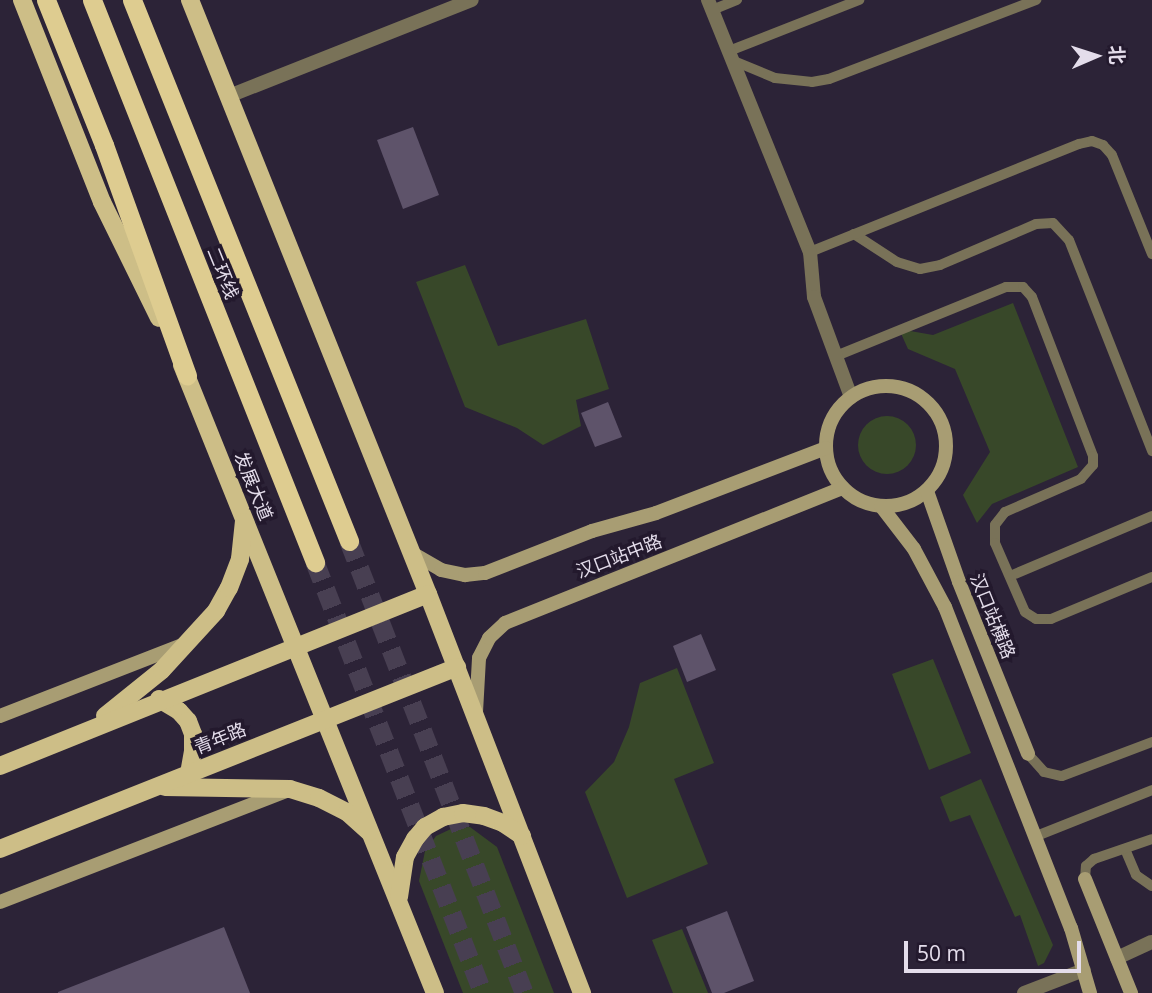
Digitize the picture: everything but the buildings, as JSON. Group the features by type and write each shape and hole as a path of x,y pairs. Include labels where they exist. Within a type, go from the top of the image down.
{"highway":[{"path":"46,0 104,145 187,376"},
{"name":"二环线","path":"92,0 315,562"},
{"name":"二环线","path":"132,0 349,541"}],"main road":[{"name":"发展大道","path":"22,0 102,202 187,376 435,993"},
{"path":"190,0 457,667 582,993"},
{"path":"898,387 927,402 944,430 947,446 938,478 927,491 898,506 881,506 867,503 843,488 828,462 827,447 832,419 851,397 866,389 898,387"},
{"name":"汉口站中路","path":"412,554 441,570 465,575 485,573 592,531 656,513 827,447"},
{"name":"汉口站中路","path":"476,717 480,659 489,638 505,623 843,488"},
{"name":"汉口站横路","path":"927,491 959,582 1028,754"},
{"path":"881,506 914,549 945,607 1071,928 1090,993"},
{"path":"85,732 162,670 216,611 229,588 240,559 245,518"},
{"path":"0,766 159,699 428,594"},
{"path":"0,716 190,642"},
{"name":"青年路","path":"0,849 457,667"},
{"path":"159,699 188,721 193,734 189,773"},
{"path":"154,787 290,789 319,798 347,812 374,836"},
{"path":"0,902 290,789"},
{"path":"398,900 405,857 425,827 443,817 463,813 484,816 503,823 522,836"},
{"path":"1085,879 1131,993"}],"street":[{"path":"229,96 472,0"},
{"path":"710,5 810,252 814,297 851,397"},
{"path":"1117,958 1152,942"},
{"path":"1024,993 1084,970"}],"lane":[{"path":"710,5 737,0"},
{"path":"731,56 859,0"},
{"path":"731,56 775,78 812,82 830,79 1036,0"},
{"path":"810,252 1092,141 1103,145 1112,155 1152,254"},
{"path":"854,234 897,262 929,268 1036,224 1053,223 1069,240 1152,451"},
{"path":"836,356 1006,287 1016,285 1028,291 1091,446 1093,465 1081,479 999,518 995,525 995,543 1025,612 1030,617 1043,620 1152,577"},
{"path":"1010,576 1152,516"},
{"path":"1028,754 1044,772 1062,776 1152,742"},
{"path":"1034,837 1152,790"},
{"path":"1085,879 1089,862 1152,839"},
{"path":"1125,849 1136,875 1152,886"}],"green space":[{"path":"465,265 498,346 586,319 609,389 576,400 581,426 543,445 517,428 465,407 416,282"},
{"path":"1013,303 1078,467 992,504 977,523 963,495 990,452 955,369 908,349 899,329 933,335"},
{"path":"887,416 903,421 911,429 916,445 911,461 903,469 887,474 871,469 863,461 858,445 863,429 871,421"},
{"path":"933,659 971,753 929,770 892,674"},
{"path":"677,668 714,763 674,779 708,864 627,898 585,792 614,762 629,727 640,683"},
{"path":"981,779 1053,945 1044,963 1038,966 1020,915 1015,917 970,815 950,822 940,797"},
{"path":"470,827 497,847 554,993 463,993 419,881 425,851 436,836 453,828"},
{"path":"682,929 708,993 673,993 652,940"}],"tunnel":[{"path":"349,541 524,993"},
{"path":"315,562 483,993"}]}
